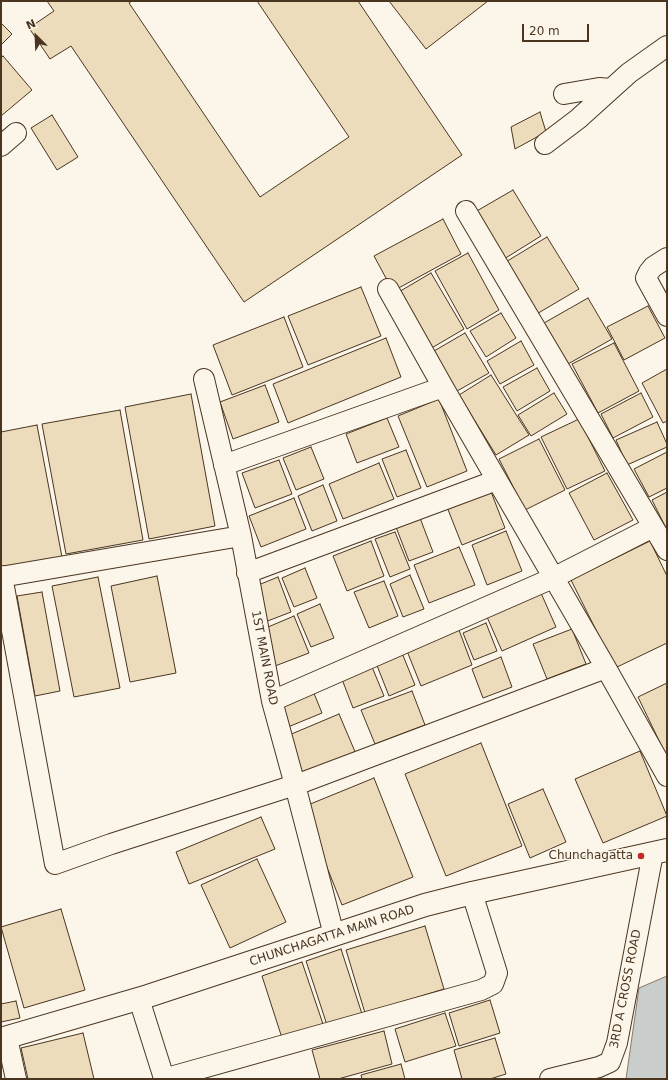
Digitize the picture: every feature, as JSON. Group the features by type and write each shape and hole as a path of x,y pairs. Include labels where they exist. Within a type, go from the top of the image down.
{"street":[{"path":"545,144 578,119 629,73 667,46"},
{"path":"564,94 599,88 611,89"},
{"path":"466,211 667,550"},
{"path":"667,258 653,268 646,278 667,316"},
{"path":"388,289 667,776"},
{"name":"1ST MAIN ROAD","path":"204,379 241,536 272,702 334,935"},
{"path":"224,465 443,387"},
{"path":"247,572 497,480"},
{"path":"272,702 553,578 653,527"},
{"path":"241,536 2,576 56,864 111,844 295,785 606,668"},
{"name":"CHUNCHAGATTA MAIN ROAD","path":"4,1039 139,999 425,905 660,851"},
{"name":"3RD A CROSS ROAD","path":"550,1079 599,1067 610,1062 617,1043 660,851"},
{"path":"139,999 163,1075 167,1078 481,990 493,984 497,973 472,893"},
{"path":"4,1039 16,1079"}],"shaded area":[{"path":"667,976 667,1079 626,1079 639,988"}],"building":[{"path":"47,1 132,1 129,3 260,197 349,137 257,1 358,1 462,155 244,302 71,46 50,59 29,28 54,11"},
{"path":"389,1 488,1 426,49"},
{"path":"1,23 12,34 1,45"},
{"path":"3,56 32,90 1,116 1,58"},
{"path":"540,112 546,132 515,149 511,127"},
{"path":"52,115 78,157 57,170 31,128"},
{"path":"513,190 541,236 504,259 475,212"},
{"path":"443,219 461,254 393,291 374,256"},
{"path":"547,237 579,289 535,315 504,263"},
{"path":"468,253 499,310 467,329 435,271"},
{"path":"431,273 464,329 430,349 397,293"},
{"path":"361,287 381,336 308,365 288,316"},
{"path":"588,298 612,339 568,364 544,323"},
{"path":"648,306 665,338 624,360 607,327"},
{"path":"501,313 516,338 486,357 470,331"},
{"path":"284,317 303,367 232,395 213,345"},
{"path":"465,333 489,373 457,391 434,351"},
{"path":"386,338 401,377 288,423 273,384"},
{"path":"521,341 534,365 500,384 487,361"},
{"path":"614,343 639,391 598,413 572,364"},
{"path":"537,368 550,391 517,411 503,387"},
{"path":"667,369 667,421 663,423 642,383"},
{"path":"491,375 529,435 496,455 459,395"},
{"path":"265,385 279,422 233,439 220,402"},
{"path":"554,393 567,414 531,436 518,415"},
{"path":"641,393 653,417 613,438 601,414"},
{"path":"191,394 215,526 149,539 125,407"},
{"path":"439,399 467,471 427,487 398,416"},
{"path":"120,410 143,540 66,554 42,424"},
{"path":"387,418 399,447 357,463 346,434"},
{"path":"579,419 605,471 567,489 541,437"},
{"path":"657,422 667,447 627,465 616,440"},
{"path":"37,425 62,557 1,568 1,432"},
{"path":"539,439 565,490 525,510 499,459"},
{"path":"311,447 324,479 296,490 283,458"},
{"path":"406,450 421,488 397,497 382,459"},
{"path":"667,452 667,488 649,497 634,469"},
{"path":"279,460 292,494 255,508 242,473"},
{"path":"379,463 394,499 343,519 329,484"},
{"path":"607,473 633,520 594,540 569,493"},
{"path":"323,485 337,521 312,531 298,496"},
{"path":"490,489 505,528 462,545 447,507"},
{"path":"667,492 667,530 652,500"},
{"path":"294,498 306,529 261,547 249,516"},
{"path":"420,518 433,552 409,561 396,527"},
{"path":"506,531 522,571 487,585 472,545"},
{"path":"395,532 410,569 390,577 375,539"},
{"path":"371,541 384,576 347,591 333,556"},
{"path":"650,541 667,576 667,643 615,668 571,580"},
{"path":"459,547 475,585 429,603 414,565"},
{"path":"305,568 317,598 294,607 282,578"},
{"path":"410,575 424,609 403,617 390,584"},
{"path":"157,576 176,673 130,682 111,586"},
{"path":"98,577 120,688 74,697 52,586"},
{"path":"278,577 291,612 265,622 251,588"},
{"path":"384,581 398,616 369,628 354,592"},
{"path":"42,592 60,691 35,696 17,596"},
{"path":"541,593 556,627 502,651 487,617"},
{"path":"320,604 334,638 311,647 297,614"},
{"path":"294,616 309,653 275,666 261,630"},
{"path":"486,623 497,651 474,660 463,633"},
{"path":"572,629 586,664 547,679 533,644"},
{"path":"459,630 472,665 421,686 407,651"},
{"path":"402,653 415,685 389,696 376,663"},
{"path":"501,657 512,687 483,698 472,669"},
{"path":"370,662 384,696 353,708 340,674"},
{"path":"667,683 667,752 665,753 638,697"},
{"path":"311,686 322,713 288,727 277,699"},
{"path":"412,691 425,725 375,744 361,710"},
{"path":"339,714 356,754 299,778 282,738"},
{"path":"481,743 522,846 446,876 405,774"},
{"path":"640,751 667,816 603,843 575,779"},
{"path":"374,778 413,877 342,905 303,807"},
{"path":"543,789 566,842 530,858 508,804"},
{"path":"261,817 275,849 189,884 176,852"},
{"path":"257,859 286,922 230,948 201,885"},
{"path":"61,909 85,990 24,1008 1,927"},
{"path":"425,926 444,989 365,1013 346,950"},
{"path":"341,949 362,1014 327,1025 306,961"},
{"path":"302,962 323,1024 282,1038 262,976"},
{"path":"490,1000 500,1033 459,1046 449,1013"},
{"path":"16,1001 20,1018 1,1022 1,1004"},
{"path":"445,1013 456,1046 405,1062 395,1029"},
{"path":"384,1031 392,1064 338,1079 320,1079 312,1050"},
{"path":"83,1033 94,1079 28,1079 21,1048"},
{"path":"495,1038 506,1074 490,1079 462,1079 454,1050"},
{"path":"401,1064 405,1079 362,1079 361,1075"}],"place":[{"name":"Chunchagatta","path":"641,856"}]}
